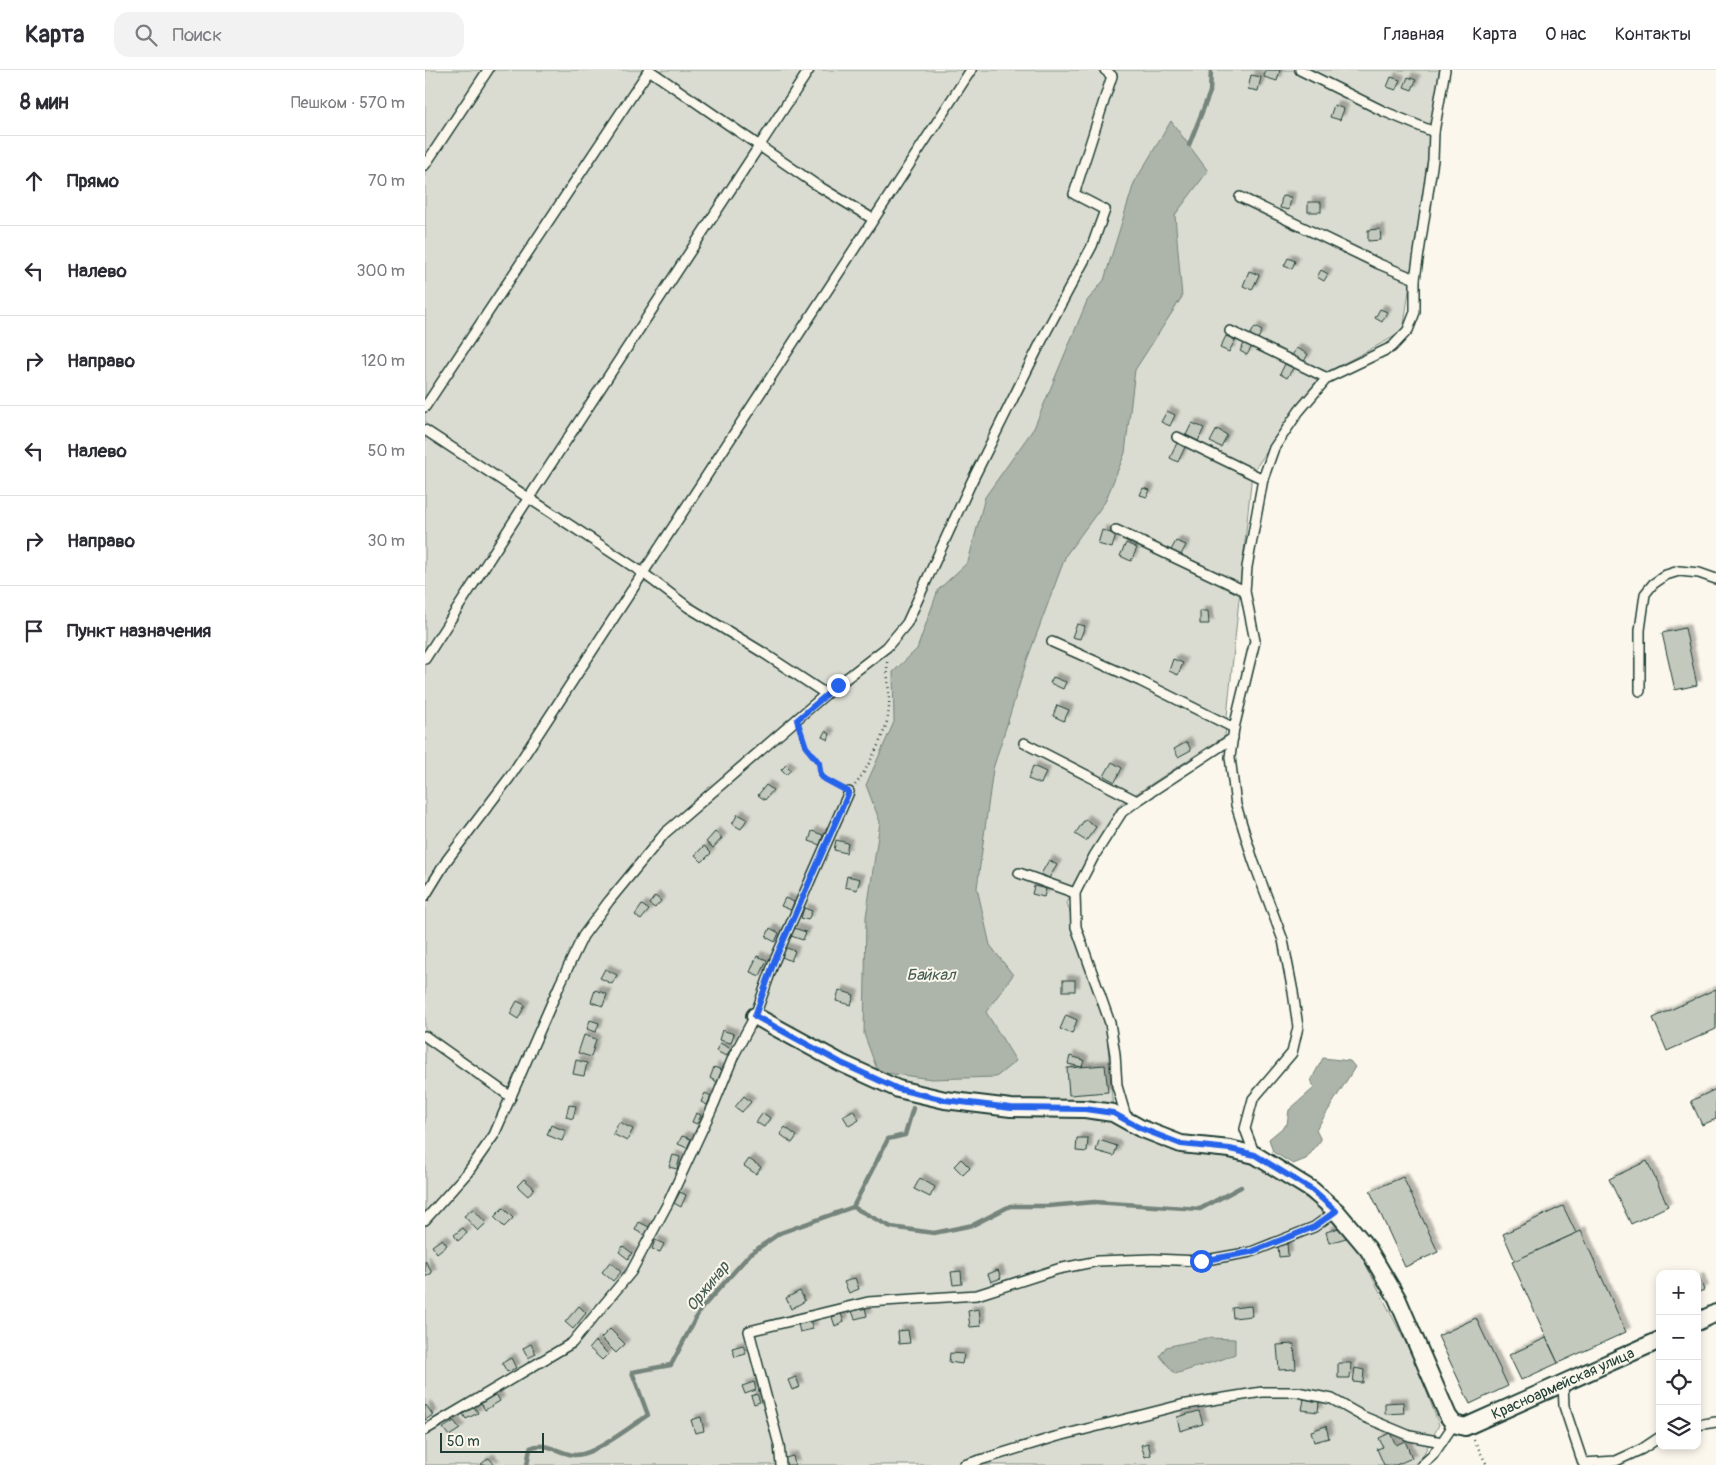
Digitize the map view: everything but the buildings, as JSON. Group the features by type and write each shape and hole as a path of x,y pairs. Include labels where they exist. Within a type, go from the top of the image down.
{"street":[{"path":"755,1016 841,1063 898,1089 945,1100 1011,1108 1085,1109 1113,1113 1140,1128 1181,1144 1230,1149 1255,1155 1312,1190 1336,1211 1368,1249 1397,1298 1448,1416 1460,1426"},
{"path":"1701,1320 1716,1313"},
{"name":"Красноармейская улица","path":"1460,1426 1656,1342"}],"lane":[{"path":"425,165 488,70"},
{"path":"425,407 649,70 815,184 873,219"},
{"path":"425,659 809,70"},
{"path":"425,896 447,860 511,777 971,70"},
{"path":"425,1220 468,1172 494,1135 583,936 609,900 665,833 826,694 887,647 907,623 971,483 1046,332 1092,246 1105,210 1074,194 1112,76 1105,70"},
{"path":"1300,70 1383,111 1434,132"},
{"path":"1255,1155 1245,1129 1253,1099 1291,1053 1298,1028 1283,940 1253,860 1237,805 1229,757 1255,641 1245,591 1247,566 1263,479 1274,448 1299,411 1327,378 1392,347 1408,330 1415,312 1415,279 1433,160 1434,132 1445,70"},
{"path":"1240,197 1379,264 1415,279"},
{"path":"1230,331 1327,378"},
{"path":"425,430 643,573 688,607 826,694"},
{"path":"1177,437 1263,479"},
{"path":"1115,530 1245,591"},
{"path":"1640,691 1640,630 1645,594 1653,584 1666,575 1679,571 1699,573 1716,580"},
{"path":"1051,642 1140,681 1234,728"},
{"path":"1127,1120 1117,1086 1115,1054 1110,1023 1077,927 1075,894 1094,856 1122,812 1233,738"},
{"path":"1024,743 1137,801"},
{"path":"425,1430 572,1344 631,1272 668,1203 714,1104 734,1055 755,1016 774,962 849,792"},
{"path":"1019,873 1075,894"},
{"path":"425,1036 511,1097"},
{"path":"781,1465 779,1445 749,1331 868,1302 977,1295 1058,1268 1098,1261 1153,1259 1201,1261 1251,1252 1314,1227 1336,1211"},
{"path":"1563,1383 1563,1406 1581,1464 1617,1461 1656,1440"},
{"path":"964,1465 1055,1437 1181,1405 1262,1392 1297,1392 1332,1399 1362,1416 1410,1436 1442,1442"},
{"path":"1701,1424 1716,1422"},
{"path":"1422,1465 1442,1442 1460,1426"}],"path":[{"path":"797,720 806,747 819,763 821,777 849,792 860,779 871,758 889,715 887,647"},
{"path":"1460,1426 1487,1465"}],"shaded area":[{"path":"425,70 1444,70 1433,124 1403,332 1320,376 1252,473 1225,736 1119,805 1067,903 1106,1021 1114,1124 1177,1152 1256,1161 1322,1210 1360,1253 1417,1365 1439,1425 1421,1459 1413,1465 425,1465"}],"water":[{"name":"Байкал","path":"1171,121 1208,171 1175,215 1182,297 1135,370 1125,453 1105,502 1066,555 1027,660 993,769 977,888 990,945 1013,975 986,1012 1016,1061 996,1077 932,1079 878,1072 864,1034 866,917 880,822 866,785 894,722 893,672 917,649 938,590 968,562 985,497 1034,428 1087,301 1104,280 1134,183"},
{"path":"1323,1058 1350,1061 1355,1067 1316,1130 1321,1140 1306,1159 1293,1164 1273,1152 1269,1139 1287,1124 1289,1110 1314,1088 1311,1080"},
{"path":"1206,1338 1235,1339 1235,1354 1175,1374 1160,1356 1166,1347"}],"waterway":[{"name":"Оржинар","path":"1189,145 1210,92 1211,70"},
{"name":"Оржинар","path":"527,1465 530,1448 542,1446 568,1454 582,1454 612,1440 648,1415 632,1372 671,1365 700,1310 750,1254 780,1233 853,1207 888,1139 905,1135 913,1108"},
{"path":"853,1207 891,1227 934,1233 973,1225 1010,1206 1049,1206 1094,1202 1200,1209 1241,1187"}],"route":[{"path":"838,685 797,720 806,747 819,763 821,777 849,792 774,962 755,1016 841,1063 898,1089 945,1100 1011,1108 1085,1109 1113,1113 1140,1128 1181,1144 1230,1149 1255,1155 1312,1190 1336,1211 1314,1227 1251,1252 1201,1261"}]}
